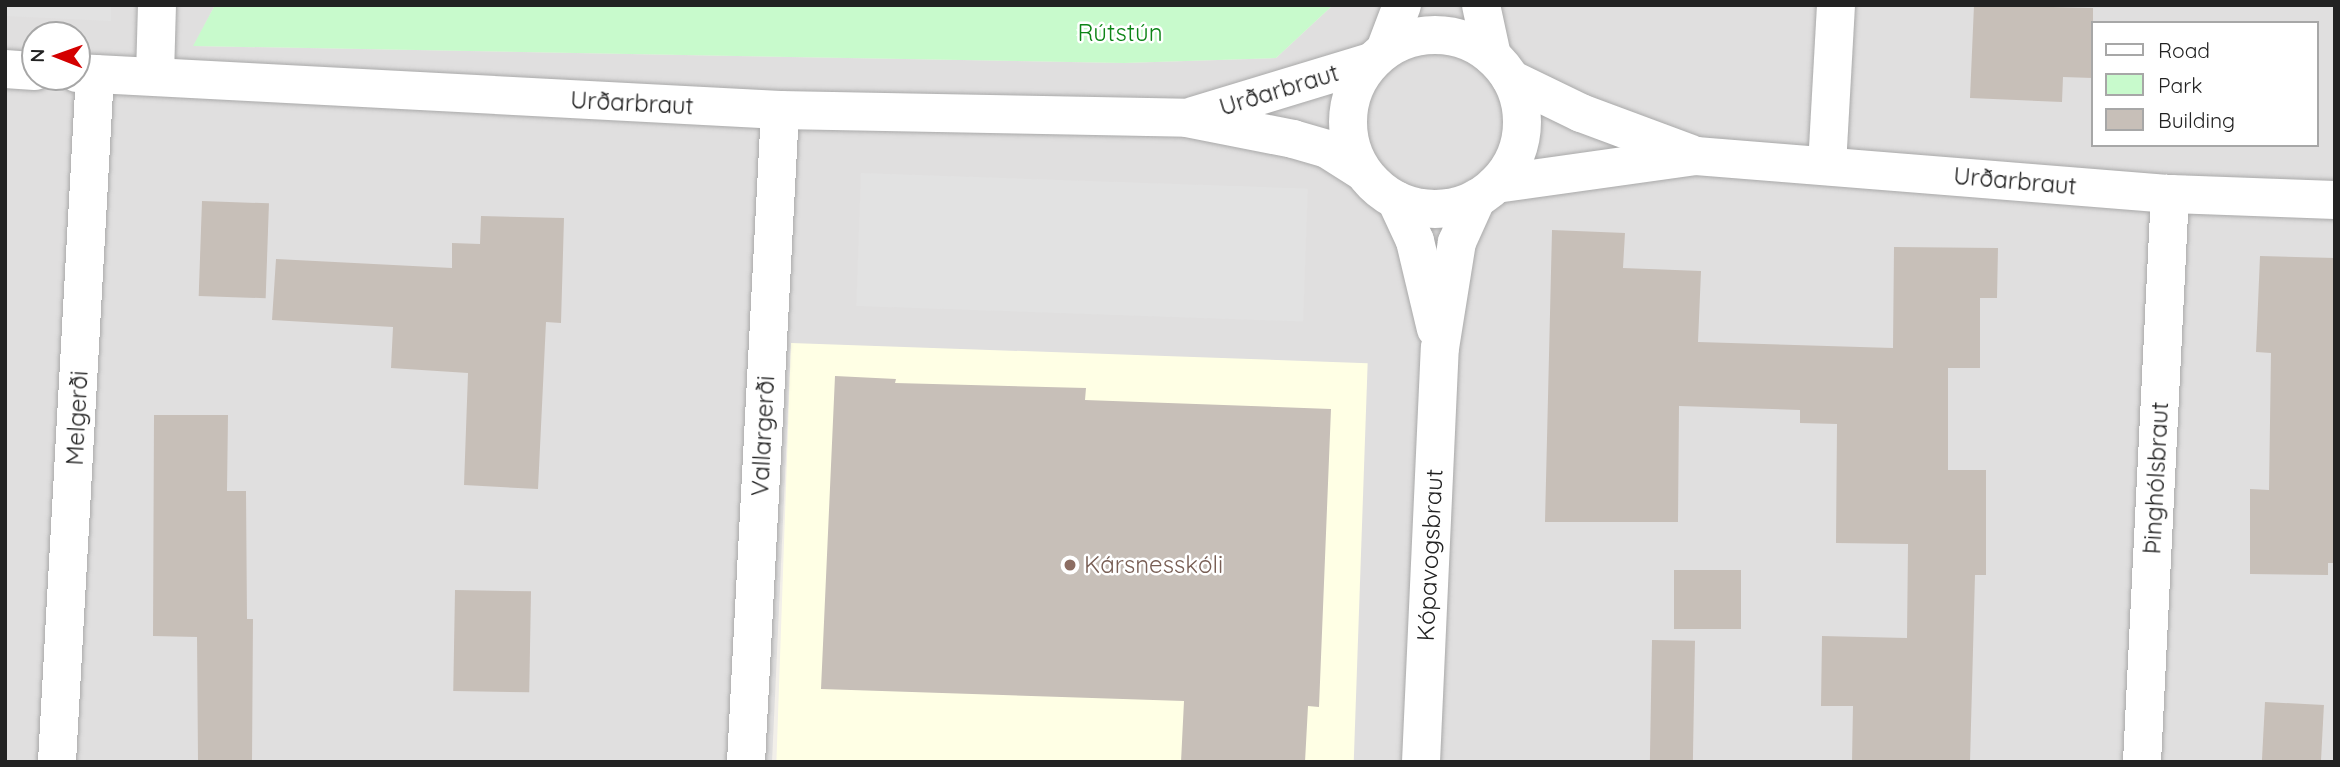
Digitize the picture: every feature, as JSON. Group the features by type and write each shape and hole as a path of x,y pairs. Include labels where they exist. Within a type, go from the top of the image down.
{"street":[{"path":"155,76 157,5"},
{"path":"1402,5 1378,56 1355,87 1348,115 1350,144 1362,171 1396,200 1422,209 1451,208 1486,191 1513,162 1521,134 1520,106 1502,68 1481,5"},
{"path":"1827,166 1836,5"},
{"path":"1378,56 1411,38 1440,35 1467,41 1502,68"},
{"name":"Urðarbraut","path":"1187,118 1378,56"},
{"name":"Urðarbraut","path":"1502,68 1581,113 1696,156"},
{"name":"Urðarbraut","path":"91,73 780,110 1187,118 1293,139 1326,149 1362,171"},
{"name":"Melgerði","path":"57,762 85,91"},
{"name":"Vallargerði","path":"746,762 780,110"},
{"name":"Urðarbraut","path":"1486,191 1696,156 2170,194 2335,200"},
{"name":"Kópavogsbraut","path":"1421,762 1440,348 1457,242 1486,191"},
{"name":"Þinghólsbraut","path":"2141,762 2170,194"},
{"name":"Kópavogsbraut","path":"1396,200 1415,241 1440,348"}],"shaded area":[{"path":"5,5 215,5 194,46 1124,63 1276,58 1333,5 2335,5 2335,762 1350,762 1367,368 791,344 772,762 5,762"},
{"path":"5,5 111,5 111,21 5,16"},
{"path":"861,173 1308,189 1303,322 856,306"},
{"name":"Kársnesskóli","path":"791,343 1368,363 1354,762 776,762"}],"green space":[{"name":"Rútstún","path":"215,5 1333,5 1276,58 1124,63 193,46"}],"building":[{"path":"1974,5 2093,8 2092,78 2063,77 2062,102 1970,98"},
{"path":"202,201 269,203 266,298 199,296"},
{"path":"481,216 564,218 561,323 546,322 538,489 464,485 468,373 391,368 393,327 272,320 276,259 452,268 452,243 480,244"},
{"path":"1552,230 1625,233 1623,268 1701,271 1698,342 1893,348 1894,247 1998,248 1997,298 1980,298 1980,368 1948,368 1948,470 1986,470 1986,575 1975,575 1970,762 1852,762 1853,706 1821,706 1822,636 1907,638 1908,544 1836,543 1837,424 1800,423 1800,410 1679,406 1678,522 1545,522"},
{"path":"2260,256 2335,258 2335,563 2328,563 2328,575 2250,574 2250,489 2269,490 2271,353 2256,352"},
{"name":"Kársnesskóli","path":"835,376 896,379 895,383 1086,388 1085,400 1331,409 1319,707 1308,706 1305,762 1181,762 1184,701 821,689"},
{"path":"154,415 228,415 227,491 246,491 247,619 253,619 252,762 198,762 197,637 153,636"},
{"path":"1674,570 1741,570 1741,629 1674,629"},
{"path":"455,590 531,591 529,692 453,691"},
{"path":"1652,640 1695,641 1693,762 1650,762"},
{"path":"2265,702 2324,705 2321,762 2262,762"}],"place":[{"name":"Kársnesskóli","path":"1070,565"}]}
